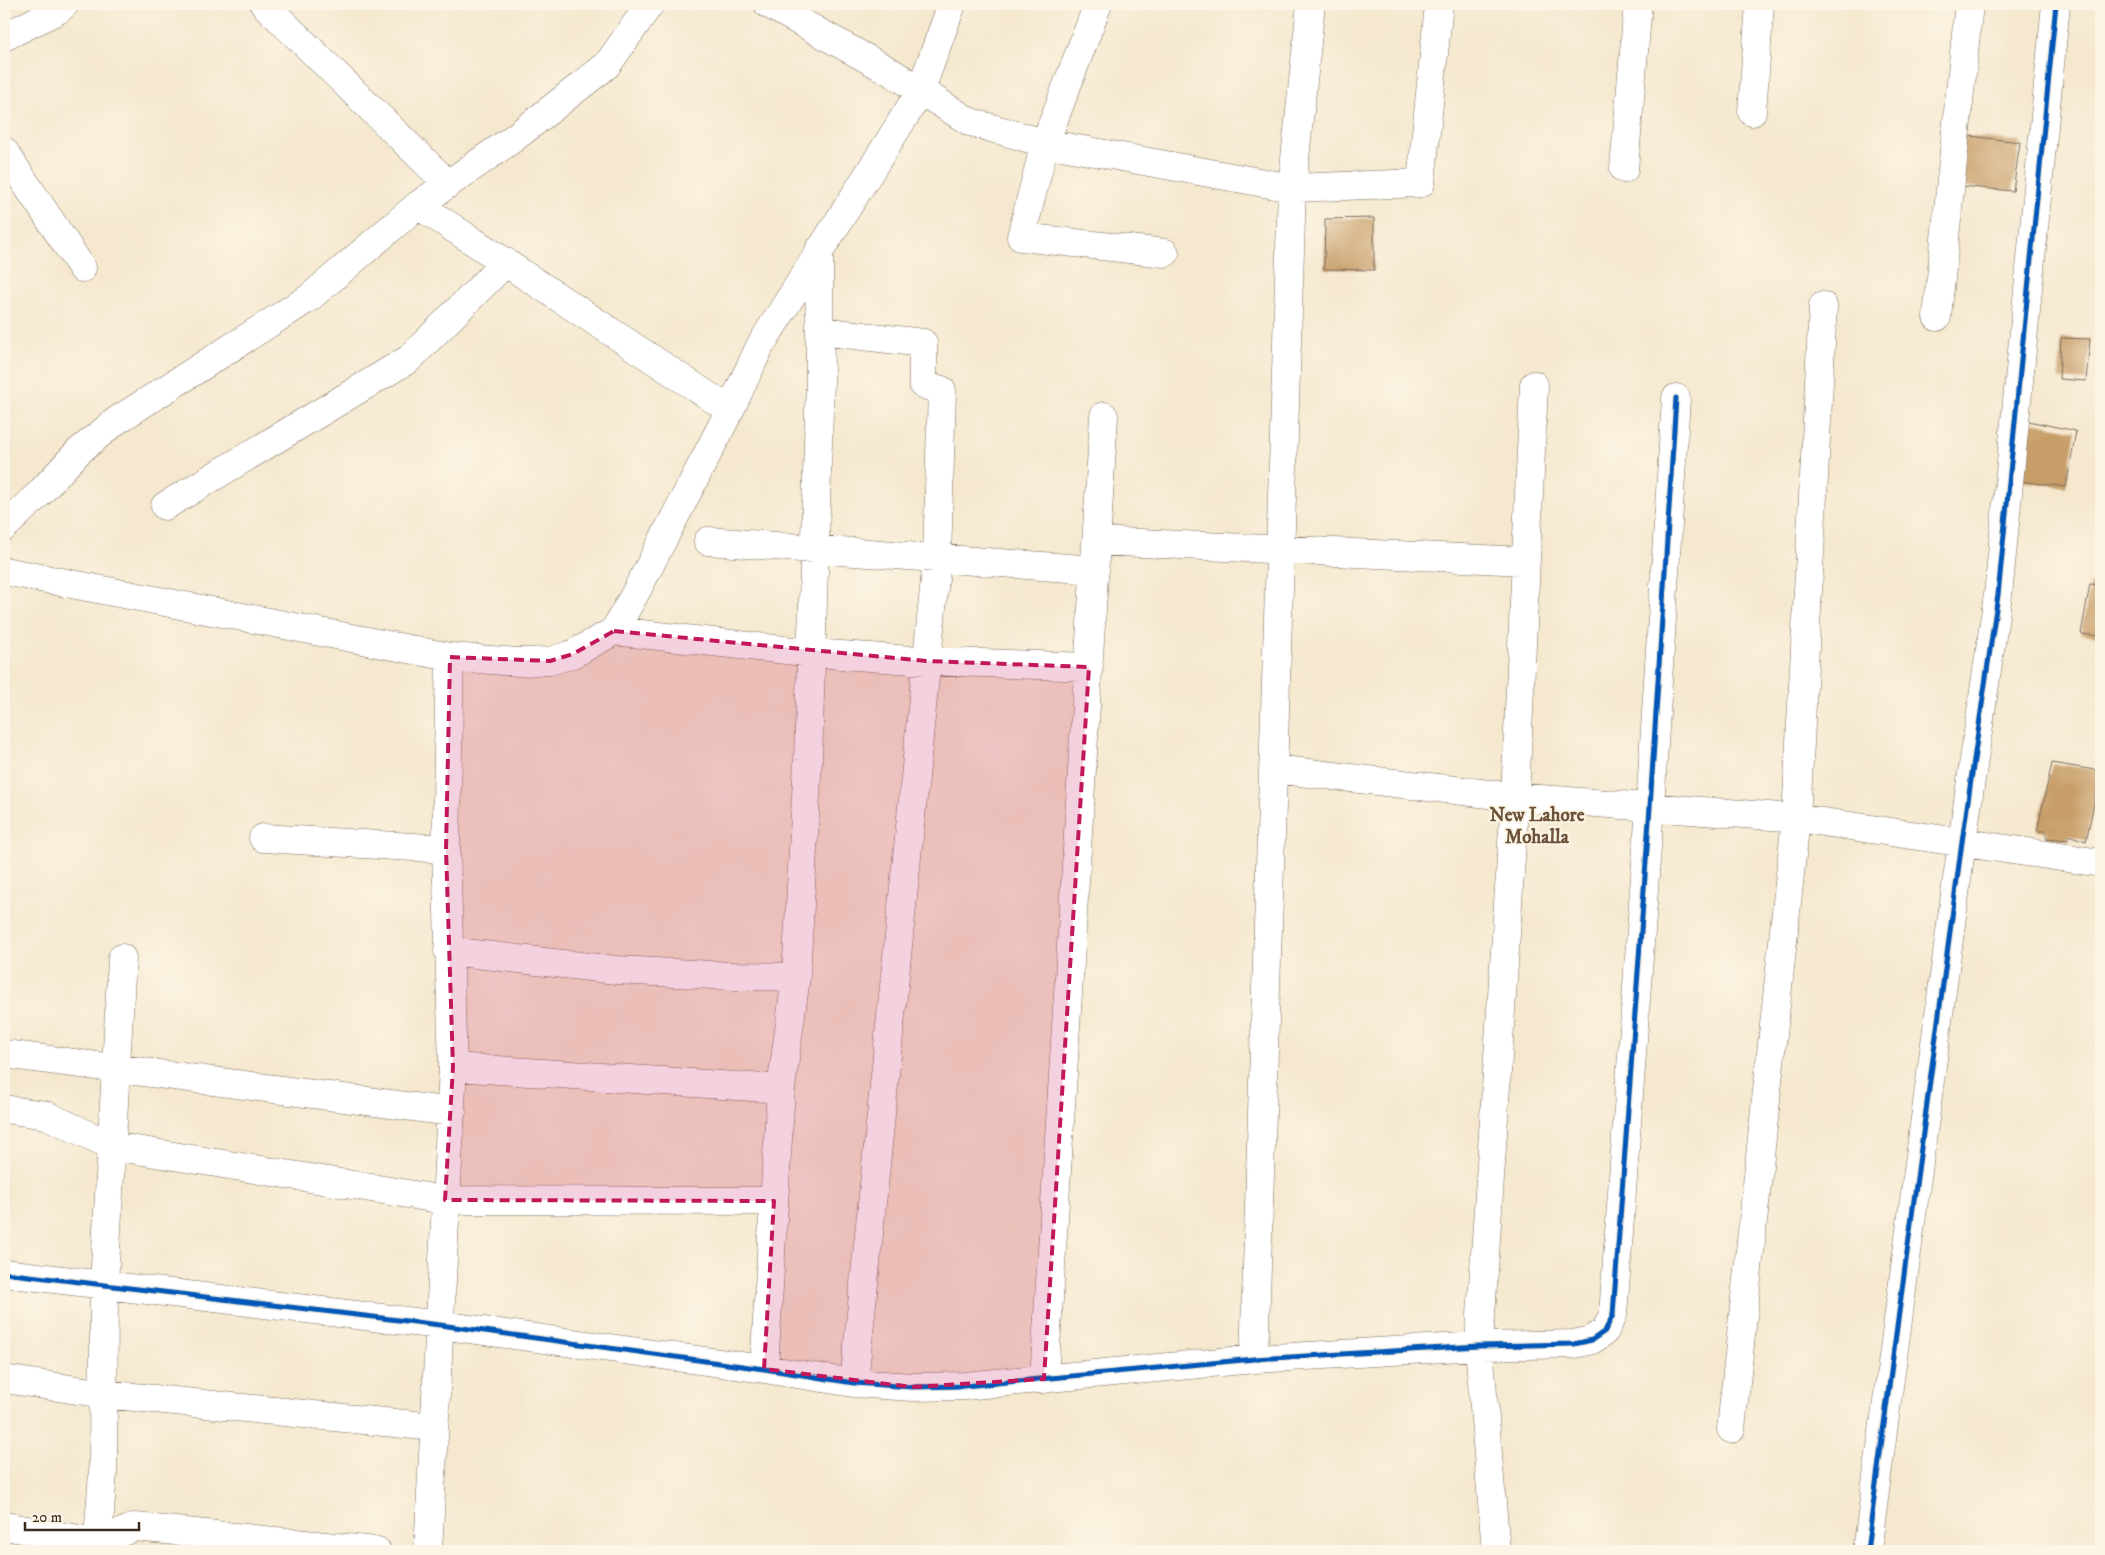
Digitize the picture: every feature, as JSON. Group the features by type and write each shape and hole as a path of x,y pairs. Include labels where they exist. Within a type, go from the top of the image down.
{"street":[{"path":"4,37 58,10 65,4"},
{"path":"264,4 448,184"},
{"path":"4,527 38,495 78,452 116,421 309,298 418,204 514,138 607,65 650,4"},
{"path":"768,4 891,72 970,122 1045,143 1292,188 1421,183 1439,4"},
{"path":"4,571 450,657 518,662 550,661 573,654 614,631 730,410 760,346 920,92 952,4"},
{"path":"1098,4 1045,143 1021,237 1165,253"},
{"path":"1254,1359 1282,550 1292,188 1311,4"},
{"path":"1624,170 1638,4"},
{"path":"1752,112 1760,4"},
{"path":"1937,316 1969,4"},
{"path":"1867,1551 1930,1093 1962,842 1998,595 2056,4"},
{"path":"4,150 82,268"},
{"path":"418,204 730,410"},
{"path":"764,1369 781,1090 796,977 808,760 820,331 819,250"},
{"path":"165,506 409,359 506,262"},
{"path":"1731,1429 1796,818 1822,306"},
{"path":"820,331 923,343 923,385 942,390 937,558 854,1383"},
{"path":"1496,1551 1479,1346 1515,797 1534,385"},
{"path":"4,1273 440,1325 854,1383 929,1387 964,1386 1254,1359 1479,1346 1574,1344 1592,1340 1605,1332 1613,1315 1650,806 1676,398"},
{"path":"1044,1379 1104,416"},
{"path":"1096,541 1525,561"},
{"path":"708,542 1095,570"},
{"path":"614,631 812,652 926,661 1089,667"},
{"path":"428,1551 445,1200 452,1112 453,1067 446,849 450,657"},
{"path":"1274,770 1515,797 1796,818 2101,863"},
{"path":"263,838 446,849"},
{"path":"448,951 616,970 796,977"},
{"path":"97,1547 104,1473 104,1285 122,958"},
{"path":"4,1054 452,1112"},
{"path":"453,1067 781,1090"},
{"path":"4,1109 46,1115 112,1146 445,1200 774,1201"},
{"path":"4,1379 104,1394 434,1427"},
{"path":"4,1526 97,1547 136,1526 377,1551"}],"highlighted area":[{"path":"614,631 926,661 1089,667 1044,1379 912,1387 764,1369 774,1201 445,1200 453,1067 446,849 450,657 550,661 573,654"}],"building":[{"path":"1961,135 2020,142 2013,191 1959,186"},
{"path":"1374,218 1374,270 1324,269 1325,219"},
{"path":"2061,338 2090,339 2086,381 2059,379"},
{"path":"2028,421 2076,431 2066,487 2019,481"},
{"path":"2090,584 2101,585 2101,636 2081,634"},
{"path":"2052,763 2101,771 2086,841 2068,835 2068,840 2046,838 2046,831 2037,831"}],"cycle path":[{"path":"1867,1551 1962,842 1998,595 2056,4"},
{"path":"4,1273 440,1325 854,1383 912,1387 964,1386 1254,1359 1479,1346 1574,1344 1592,1340 1605,1331 1613,1315 1650,807 1676,398"}],"district":[{"name":"New Lahore Mohalla","path":"1537,825"}]}
